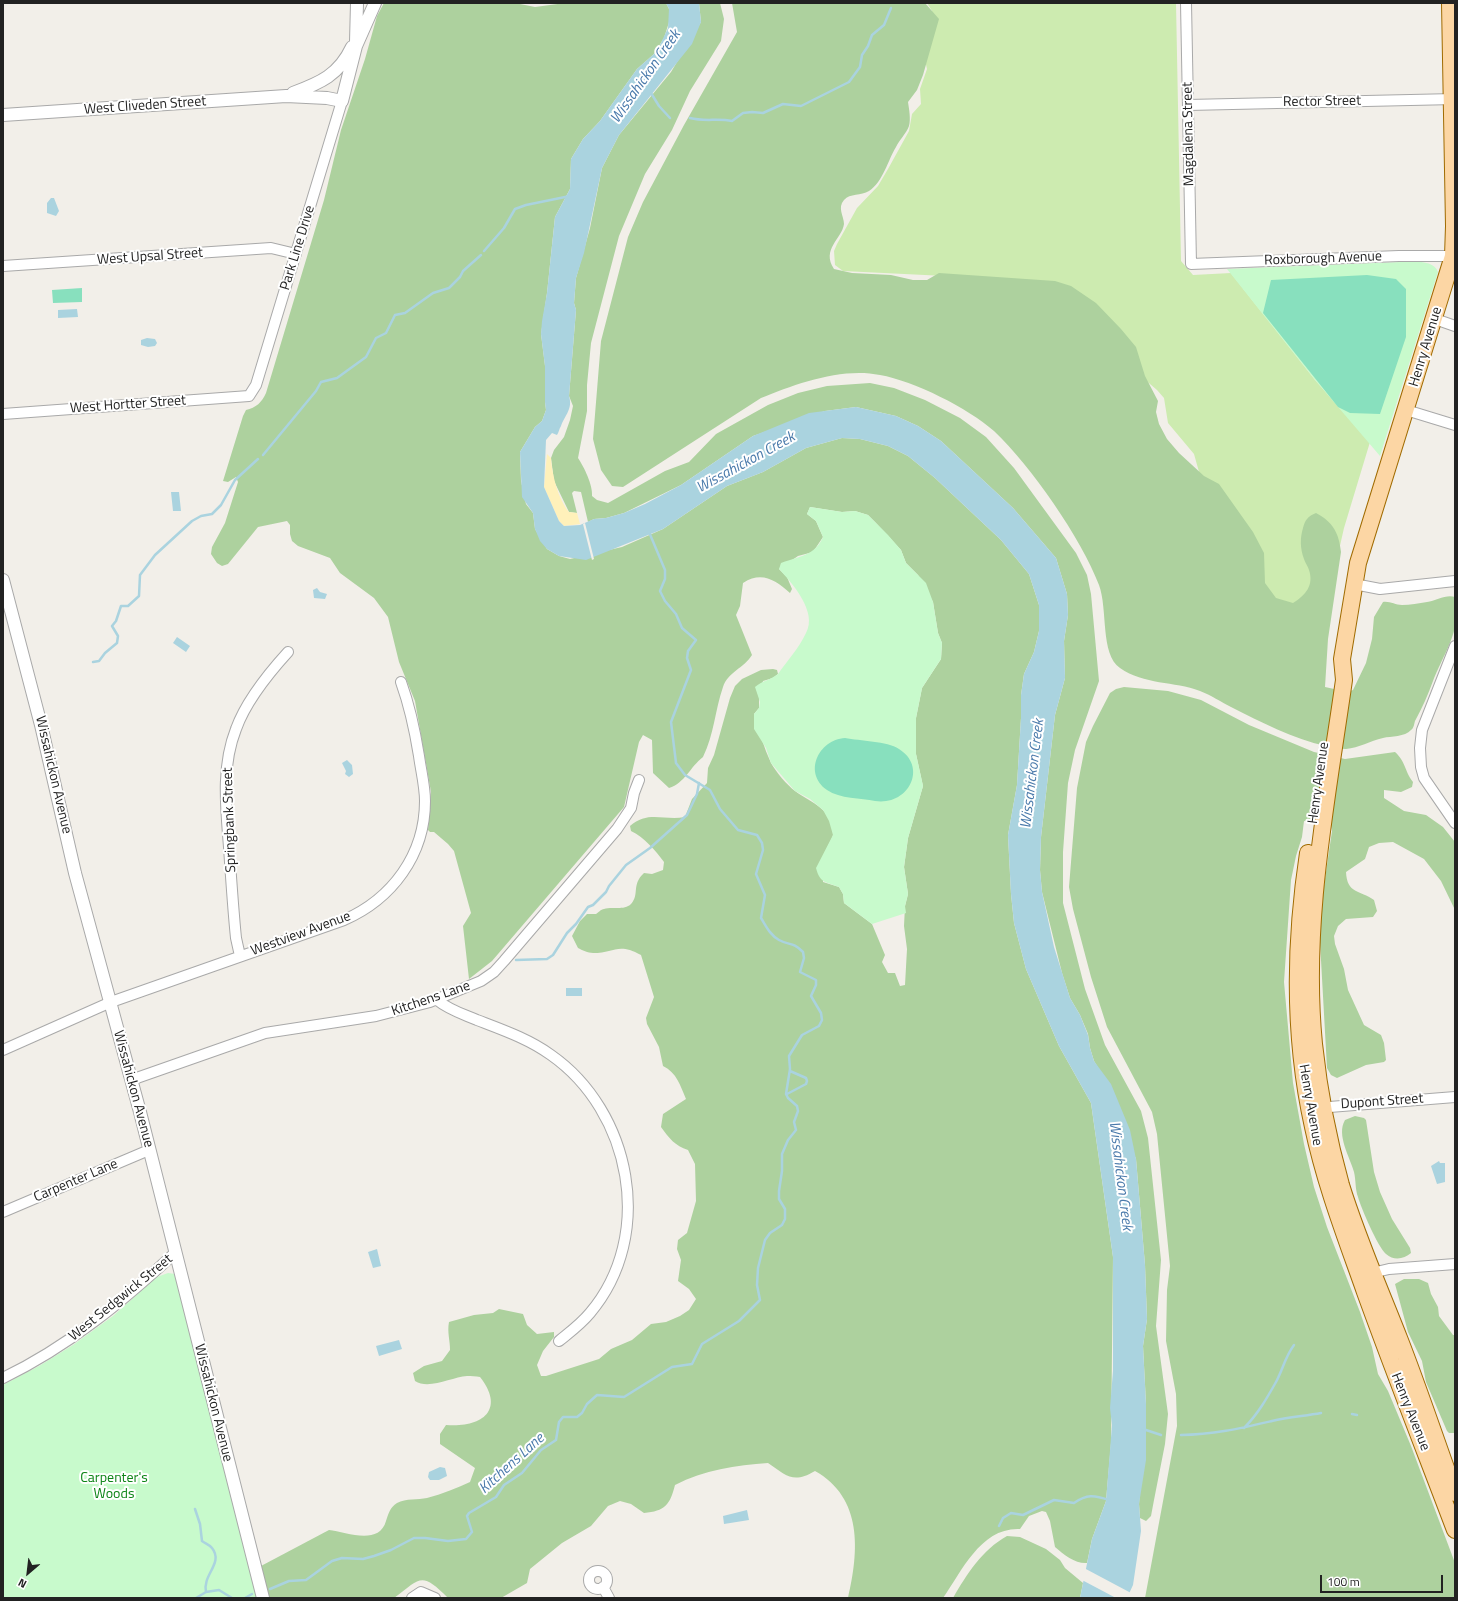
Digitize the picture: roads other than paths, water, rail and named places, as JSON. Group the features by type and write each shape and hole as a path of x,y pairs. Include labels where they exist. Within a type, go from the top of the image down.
{"main road":[{"name":"Henry Avenue","path":"1450,3 1454,99 1454,256 1358,562 1316,835 1299,925 1297,985 1300,1044 1316,1108 1341,1184 1366,1274 1410,1368 1444,1466 1455,1493"},
{"name":"Henry Avenue","path":"1444,1466 1455,1530"}],"street":[{"path":"356,46 357,3"},
{"path":"342,101 356,46 375,3"},
{"name":"Magdalena Street","path":"1186,3 1191,264"},
{"name":"West Cliveden Street","path":"286,96 314,87 330,76 348,55 357,29"},
{"name":"West Cliveden Street","path":"3,115 286,96 324,98 342,101"},
{"name":"Rector Street","path":"1188,105 1454,99"},
{"name":"Park Line Drive","path":"251,394 256,385 342,101"},
{"name":"West Upsal Street","path":"3,266 271,248 296,254"},
{"name":"Roxborough Avenue","path":"1191,264 1399,256 1454,256"},
{"path":"1435,319 1455,326"},
{"name":"West Hortter Street","path":"3,414 241,398 251,394"},
{"path":"1406,410 1455,425"},
{"name":"Wissahickon Avenue","path":"3,580 41,725 75,873 176,1252 263,1598"},
{"path":"1354,584 1380,589 1455,581"},
{"path":"1455,646 1422,730 1420,758 1422,773 1427,784 1455,823"},
{"name":"Springbank Street","path":"240,956 236,938 226,814 226,778 228,760 234,735 243,715 263,682 288,652"},
{"name":"Westview Avenue","path":"3,1050 110,1002 337,922 375,903 388,891 410,861 420,837 424,818 424,794 412,718 401,682"},
{"name":"Kitchens Lane","path":"131,1080 265,1033 389,1014 437,1000 481,981 500,967 617,829 631,808 639,780"},
{"path":"437,1000 451,1010 526,1039 571,1070 589,1091 607,1117 614,1133 626,1172 628,1198 626,1228 621,1254 612,1278 598,1302 583,1320 559,1341"},
{"name":"Dupont Street","path":"1316,1108 1455,1097"},
{"name":"Carpenter Lane","path":"3,1212 149,1150"},
{"name":"West Sedgwick Street","path":"3,1378 61,1346 85,1330 127,1296 176,1252"},
{"path":"1366,1274 1455,1264"},
{"path":"603,1587 609,1598"},
{"path":"412,1598 421,1592 435,1598"}],"water":[{"name":"Wissahickon Creek","path":"666,3 699,3 701,22 692,44 619,135 602,168 584,253 576,278 574,303 576,310 569,396 570,405 557,435 552,433 546,440 544,487 559,521 564,526 580,525 594,519 606,518 624,513 645,504 681,485 753,436 809,413 856,407 896,416 918,426 941,441 1013,508 1056,558 1067,594 1068,615 1064,641 1065,678 1055,715 1041,837 1040,870 1042,892 1054,947 1070,998 1080,1015 1088,1035 1094,1061 1111,1084 1130,1130 1136,1159 1145,1265 1147,1319 1143,1346 1146,1404 1146,1460 1139,1504 1141,1531 1133,1585 1127,1598 1080,1598 1092,1539 1106,1501 1112,1425 1110,1408 1113,1371 1113,1257 1091,1103 1059,1046 1026,969 1014,923 1011,894 1008,835 1017,785 1021,695 1024,674 1034,652 1039,631 1039,605 1029,574 1001,540 935,478 908,456 888,446 860,439 842,438 806,448 763,472 727,486 663,529 586,560 559,556 547,549 540,541 535,529 533,513 522,497 520,452 535,427 542,421 546,410 545,366 541,334 542,321 547,293 555,217 570,189 571,159 583,139 600,121 637,69 654,54 659,47 668,28 669,9"},
{"path":"51,198 54,198 59,211 56,216 47,213 47,203"},
{"path":"77,309 78,317 58,318 58,310"},
{"path":"147,338 155,339 157,343 155,346 148,347 141,345 141,340"},
{"path":"171,492 179,492 181,511 173,511"},
{"path":"317,588 320,592 327,594 325,599 314,598 313,590"},
{"path":"177,637 190,646 186,652 173,643"},
{"path":"347,760 352,765 353,774 349,777 345,774 346,771 342,763"},
{"path":"566,988 582,988 582,996 566,996"},
{"path":"1439,1161 1440,1163 1445,1163 1445,1182 1437,1184 1431,1166"},
{"path":"377,1249 381,1266 373,1268 368,1252"},
{"path":"399,1340 402,1349 379,1356 376,1346"},
{"path":"440,1467 445,1468 447,1476 439,1480 430,1480 428,1477 429,1472"},
{"path":"747,1510 749,1520 724,1524 723,1516"}],"waterway":[{"path":"690,118 700,120 732,121 743,113 763,113 783,104 801,106 849,82 860,67 862,55 868,46 872,35 884,25 891,8"},
{"name":"Wissahickon Creek","path":"651,93 659,106 670,118"},
{"path":"484,251 504,228 515,209 526,205 570,196"},
{"path":"263,455 316,391 321,382 337,378 366,357 376,338 386,333 395,315 405,313 433,293 449,288 460,277 463,271 481,255"},
{"path":"93,662 99,661 105,653 117,643 118,636 112,626 116,621 121,606 128,606 139,596 140,575 155,555 192,521 201,516 212,514 221,505 235,480 258,459"},
{"name":"Kitchens Lane","path":"270,1589 289,1581 306,1580 332,1561 342,1558 363,1559 374,1556 391,1550 414,1538 448,1541 466,1539 472,1532 467,1516 469,1513 496,1497 504,1485 522,1473 541,1450 556,1440 559,1422 563,1417 577,1417 582,1413 587,1404 597,1395 624,1397 672,1367 692,1364 702,1344 739,1321 760,1300 757,1285 758,1268 765,1240 770,1233 782,1225 785,1219 785,1209 779,1199 782,1154 788,1140 796,1130 794,1122 798,1111 797,1106 788,1098 786,1094 790,1069 789,1056 802,1035 819,1026 822,1020 821,1013 811,996 816,985 816,980 800,972 804,958 803,952 796,946 783,942 773,936 761,918 765,895 756,874 763,850 762,843 757,835 738,830 720,809 710,790 685,775 676,763 671,722 691,670 687,658 688,651 696,640 682,628 676,614 665,601 660,591 665,579 665,570 649,532"},
{"path":"516,960 547,959 553,955 567,933 576,924 588,907 593,905 606,892 626,865 650,848 687,815 697,794 699,783"},
{"name":"Kitchens Lane","path":"787,1094 806,1084 807,1081 806,1078 790,1071"},
{"path":"1244,1428 1266,1400 1276,1382 1288,1354 1294,1345"},
{"path":"1181,1435 1193,1435 1238,1429 1284,1418 1321,1413"},
{"path":"1352,1414 1357,1415"},
{"path":"1143,1429 1161,1435"},
{"path":"999,1526 1003,1518 1011,1513 1023,1515 1054,1500 1074,1503 1091,1496 1109,1500"},
{"path":"195,1509 200,1524 202,1541 211,1547 216,1559 207,1580 206,1592"},
{"name":"Kitchens Lane","path":"196,1598 206,1592 219,1590 232,1598"},
{"name":"Kitchens Lane","path":"245,1598 252,1594"}],"park label":[{"name":"Carpenter's Woods","path":"114,1488"}]}
